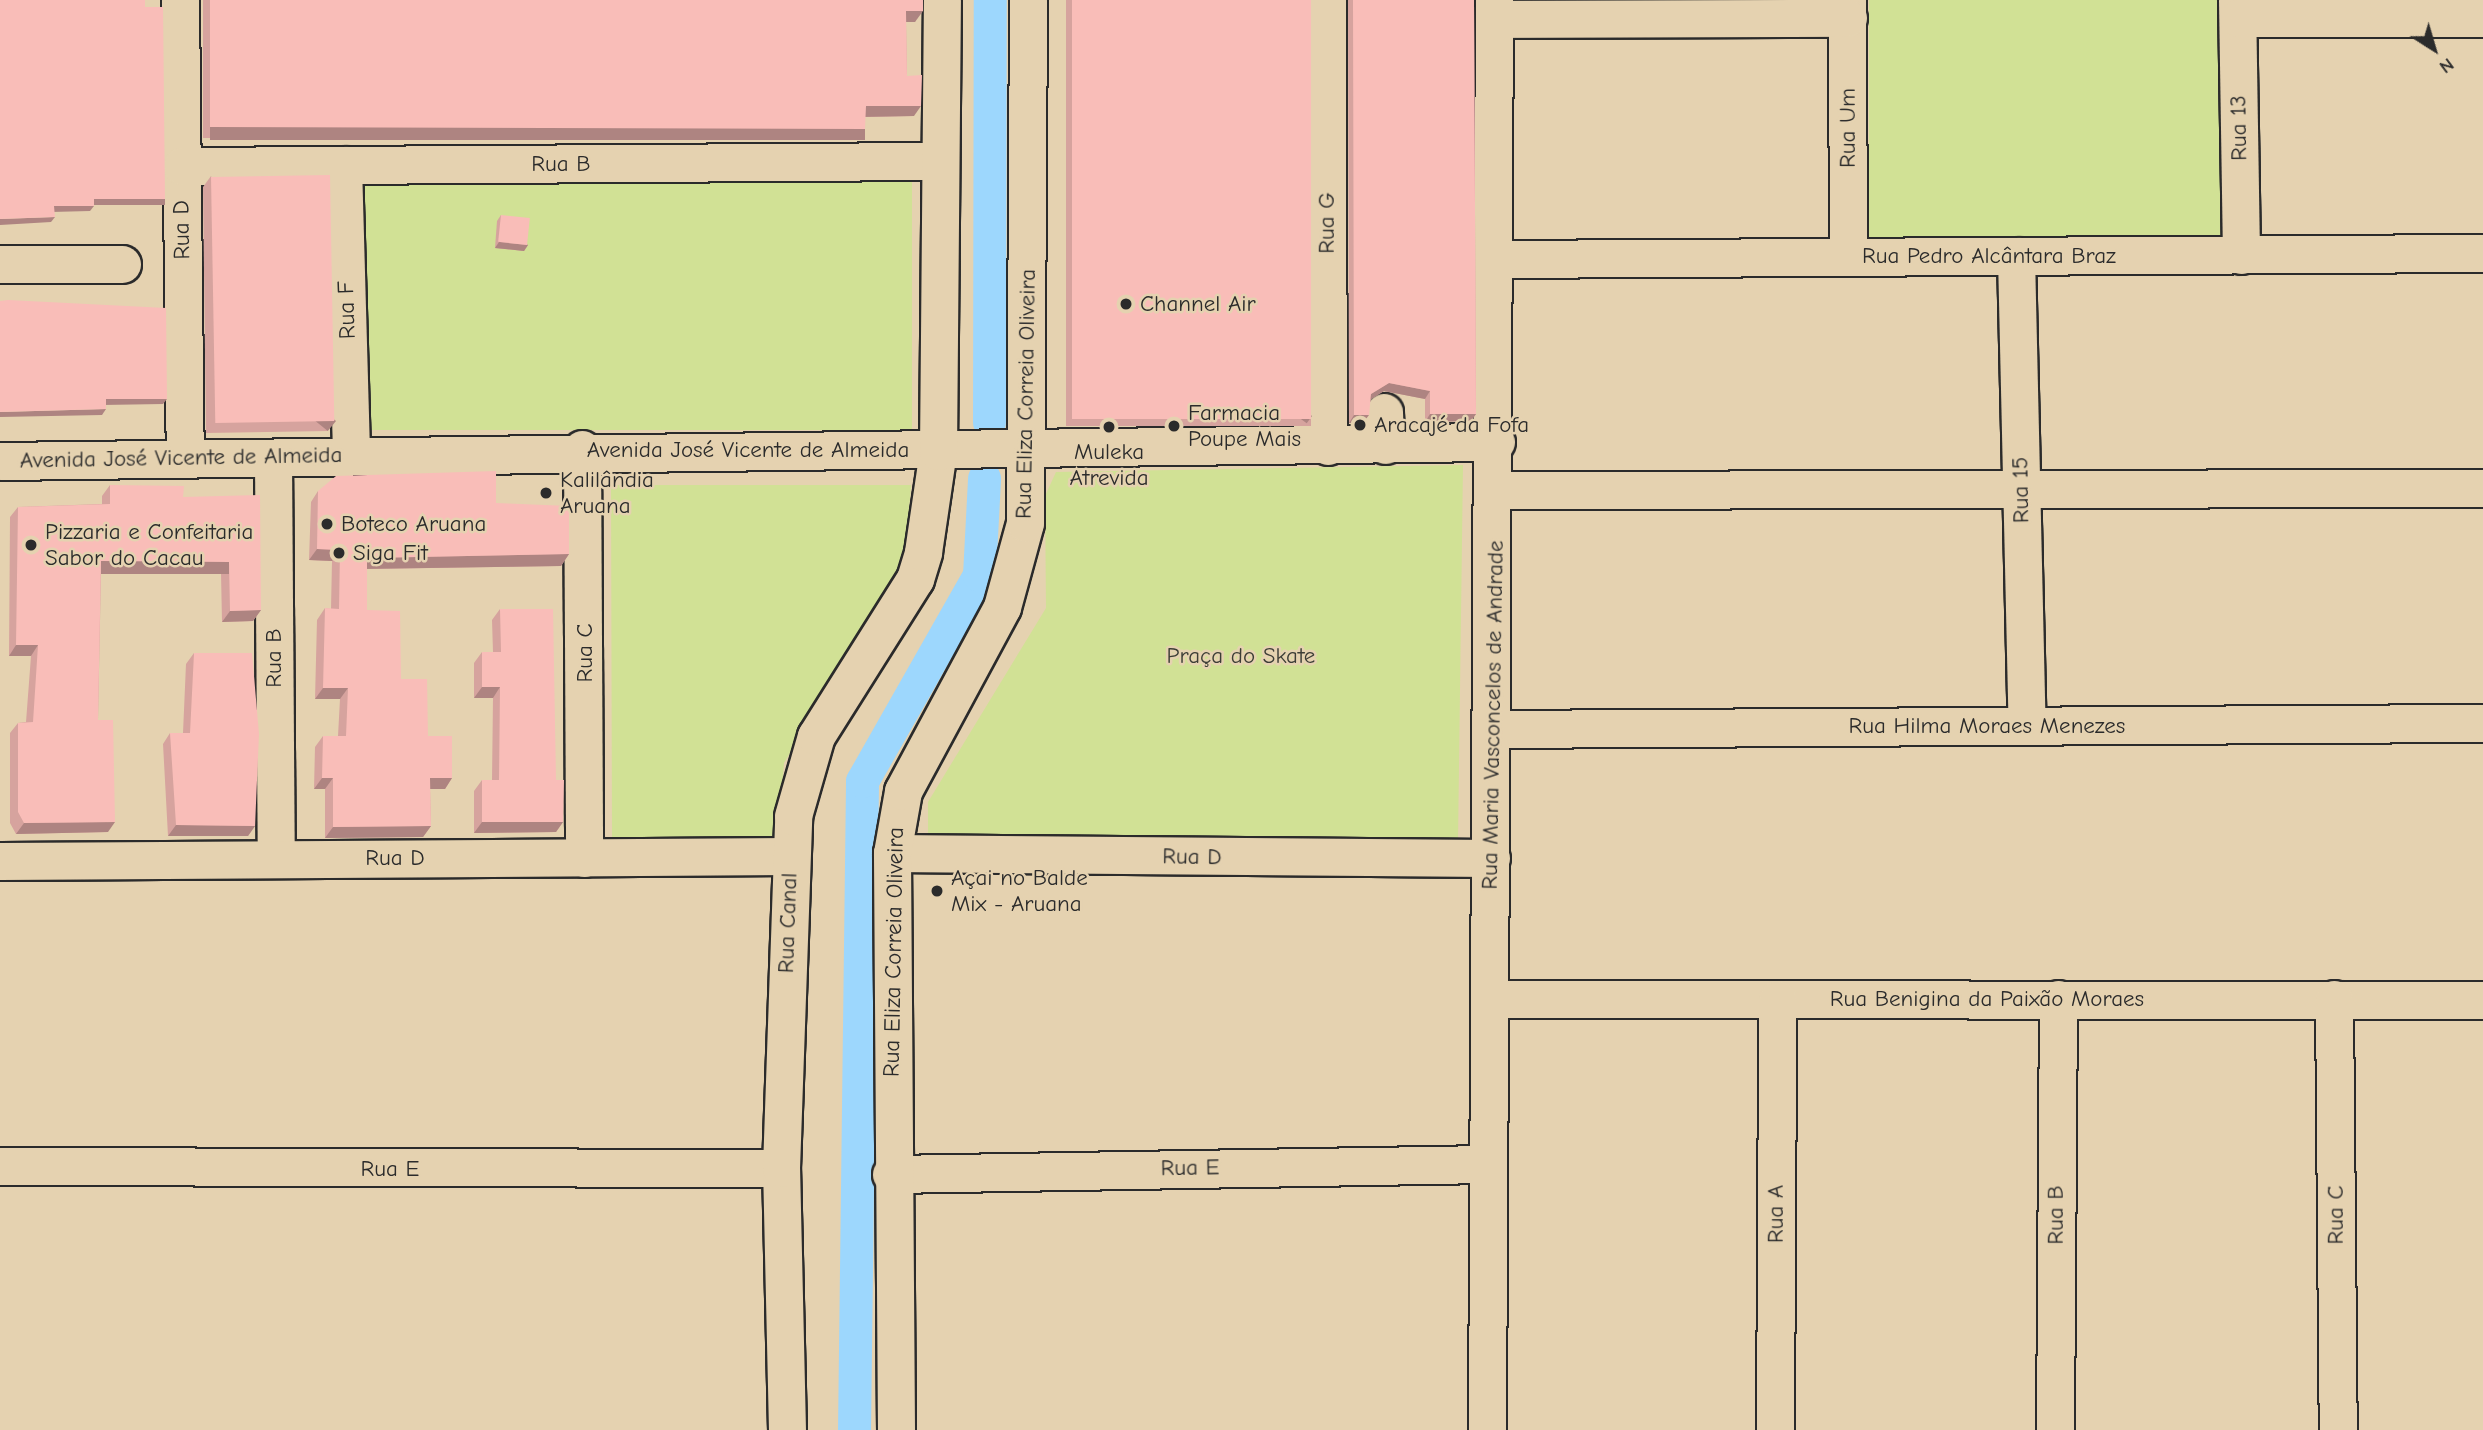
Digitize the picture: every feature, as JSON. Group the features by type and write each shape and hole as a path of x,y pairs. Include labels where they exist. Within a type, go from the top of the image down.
{"street":[{"name":"Rua D","path":"180,0 184,459"},
{"path":"938,452 942,0"},
{"name":"Rua Eliza Correia Oliveira","path":"895,1430 891,1174 892,853 903,791 1018,568 1027,450 1028,0"},
{"name":"Rua G","path":"1327,0 1328,446"},
{"path":"1494,9 1847,9"},
{"name":"Rua Maria Vasconcelos de Andrade","path":"1487,1430 1491,999 1490,729 1496,490 1494,9"},
{"name":"Rua Um","path":"1847,9 1848,256"},
{"path":"2238,9 2483,18"},
{"name":"Rua 13","path":"2238,9 2241,255"},
{"name":"Rua B","path":"181,166 940,161"},
{"name":"Rua F","path":"343,165 351,456"},
{"name":"Rua Pedro Alcântara Braz","path":"1496,259 2483,253"},
{"name":"Rua 15","path":"2016,256 2027,725"},
{"path":"0,264 122,264"},
{"name":"Avenida José Vicente de Almeida","path":"0,461 273,458 582,449 938,452 1328,446 1385,428 1496,442"},
{"name":"Rua C","path":"582,449 584,858"},
{"name":"Rua Canal","path":"787,1430 780,1168 791,856 802,775 816,736 915,579 938,452"},
{"name":"Rua B","path":"273,458 276,858"},
{"path":"1496,490 2483,488"},
{"name":"Rua Hilma Moraes Menezes","path":"1490,729 2483,723"},
{"name":"Rua D","path":"892,853 1491,858"},
{"name":"Rua D","path":"0,861 791,856"},
{"name":"Rua Benigina da Paixão Moraes","path":"1491,999 2483,1000"},
{"name":"Rua A","path":"1775,1430 1777,999"},
{"name":"Rua B","path":"2055,1430 2058,999"},
{"name":"Rua C","path":"2334,999 2338,1430"},
{"name":"Rua E","path":"891,1174 1488,1164"},
{"name":"Rua E","path":"0,1166 780,1168"}],"green space":[{"path":"1869,0 2224,0 2224,243 1869,243"},
{"path":"357,172 912,172 912,430 357,430"},
{"name":"Praça do Skate","path":"1463,465 1458,842 928,839 928,802 1046,608 1045,496 1056,472"},
{"path":"611,485 911,485 905,566 784,763 778,839 612,839"}],"building":[{"path":"0,0 145,0 145,7 163,7 165,199 94,199 94,206 54,206 55,217 0,219"},
{"path":"210,0 923,0 923,11 906,11 907,76 922,75 921,106 866,106 865,129 210,127"},
{"path":"1072,0 1311,0 1311,419 1072,419"},
{"path":"1353,0 1474,0 1476,414 1430,414 1430,391 1389,383 1371,394 1369,415 1354,415"},
{"path":"330,175 334,421 215,423 211,177"},
{"path":"501,215 530,218 527,245 498,242"},
{"path":"0,301 166,308 167,399 106,399 106,409 0,412"},
{"path":"496,471 496,503 569,506 569,554 367,558 367,610 400,611 401,679 427,679 428,736 452,736 452,778 430,778 431,826 333,827 333,778 322,778 323,736 346,736 348,688 323,688 325,608 339,609 340,550 317,549 318,491 336,476"},
{"path":"110,485 184,486 183,497 260,495 261,610 230,611 229,562 101,561 98,720 113,720 115,822 24,823 18,812 18,723 33,722 38,645 16,645 18,507 110,504"},
{"path":"500,609 553,609 556,780 564,780 563,822 482,822 482,780 499,780 500,687 482,687 482,652 501,652"},
{"path":"194,653 252,653 259,734 255,826 176,825 170,733 190,733"}],"waterway":[{"path":"989,422 990,0"},
{"path":"854,1430 862,781 979,575 984,478"}],"place":[{"name":"Channel Air","path":"1126,304"},
{"name":"Aracajé da Fofa","path":"1360,425"},
{"name":"Farmacia Poupe Mais","path":"1174,426"},
{"name":"Muleka Atrevida","path":"1109,427"},
{"name":"Kalilândia Aruana","path":"546,493"},
{"name":"Boteco Aruana","path":"327,524"},
{"name":"Pizzaria e Confeitaria Sabor do Cacau","path":"31,545"},
{"name":"Siga Fit","path":"339,553"},
{"name":"Açai no Balde Mix - Aruana","path":"937,891"}]}
